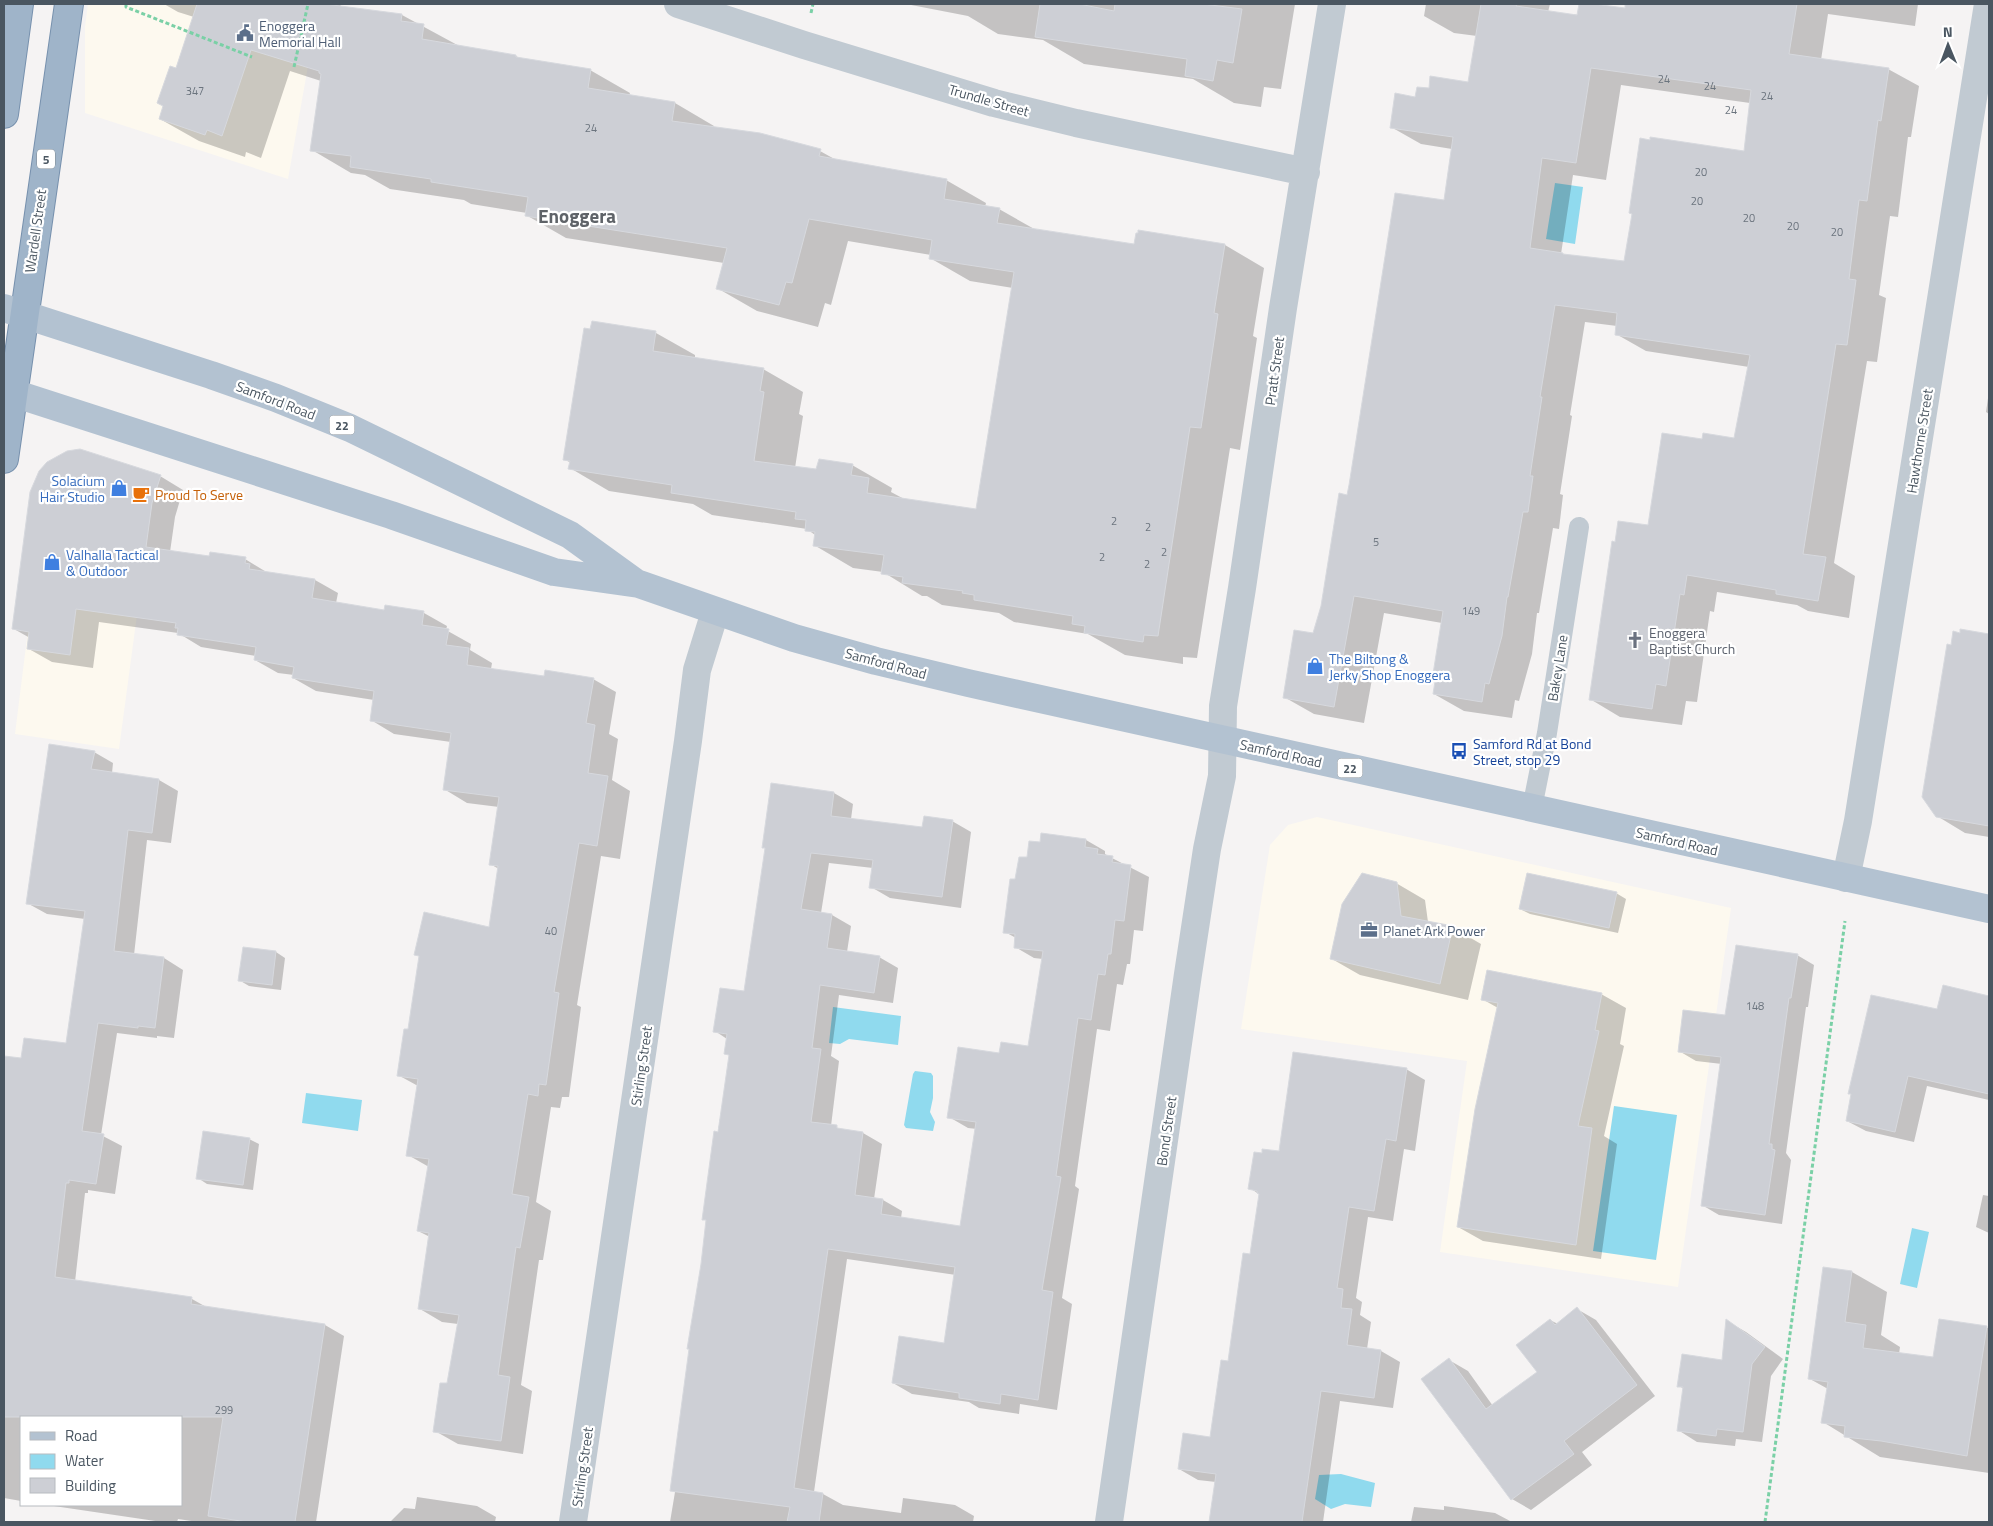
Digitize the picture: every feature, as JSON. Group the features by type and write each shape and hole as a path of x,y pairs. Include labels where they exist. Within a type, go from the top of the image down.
{"highway":[{"path":"4,114 9,36 19,4"},
{"name":"Wardell Street","path":"4,459 14,311 69,4"}],"main road":[{"name":"Samford Road","path":"14,311 211,375 276,398 350,428 570,535 639,584"},
{"name":"Samford Road","path":"8,391 391,515 554,572 639,584 794,638 876,661 968,684 1989,909"}],"street":[{"name":"Trundle Street","path":"678,4 994,103 1095,127 1306,172"},
{"name":"Pratt Street","path":"1222,740 1223,706 1283,308 1332,4"},
{"name":"Hawthorne Street","path":"1846,878 1858,821 1988,4"},
{"name":"Stirling Street","path":"574,1522 688,742 695,682 715,612"},
{"name":"Bond Street","path":"1109,1522 1188,974 1207,850 1222,776 1222,740"}],"lane":[{"name":"Bakey Lane","path":"1532,808 1548,733 1579,527"}],"path":[{"path":"126,4 126,7 252,57"},
{"path":"294,67 308,4"},
{"path":"1765,1522 1845,921"}],"shaded area":[{"path":"88,4 319,4 288,179 85,113 85,27"},
{"path":"93,468 157,489 152,503 119,749 15,734 44,502"},
{"path":"1317,817 1731,908 1678,1287 1440,1252 1467,1061 1241,1029 1270,845 1288,825"}],"water":[{"path":"1555,183 1583,187 1575,244 1546,239"},
{"path":"833,1007 901,1016 898,1045 849,1039 840,1044 829,1043"},
{"path":"915,1071 931,1073 933,1076 933,1098 930,1112 935,1122 933,1131 906,1128 904,1125"},
{"path":"306,1093 362,1100 358,1131 302,1123"},
{"path":"1614,1106 1677,1115 1656,1260 1593,1251"},
{"path":"1912,1228 1929,1232 1917,1288 1900,1284"},
{"path":"1341,1474 1375,1483 1371,1507 1345,1504 1331,1509 1315,1499 1319,1475"}],"building":[{"path":"197,4 325,4 402,14 401,21 424,24 422,39 591,69 588,88 675,102 672,121 760,133 821,149 819,156 947,179 944,199 1000,208 997,223 1134,244 1138,230 1225,244 1214,313 1218,314 1201,428 1190,427 1158,636 1144,635 1143,642 1084,633 1085,626 1072,624 1073,616 974,600 974,595 962,593 963,591 902,583 903,577 881,574 884,555 813,546 815,532 805,531 806,520 795,519 796,512 671,493 672,485 568,469 570,461 563,460 584,328 590,329 592,321 656,331 653,351 764,368 760,391 764,392 754,461 816,469 819,459 853,464 851,475 869,478 867,493 976,509 1014,272 929,259 932,240 809,219 792,283 786,282 779,305 716,289 727,248 525,216 528,197 431,182 431,179 350,167 351,156 310,151 321,74 319,71 251,50 222,136 207,130 205,135 159,119 163,106 157,103 170,66 176,68"},
{"path":"1040,4 1079,4 1114,11 1115,4 1203,4 1242,9 1233,63 1217,60 1213,81 1185,76 1187,59 1035,37"},
{"path":"1481,4 1517,4 1516,6 1577,15 1579,4 1625,8 1625,4 1797,4 1789,54 1889,68 1881,121 1878,120 1867,201 1859,200 1849,279 1856,280 1847,345 1836,344 1803,554 1826,557 1818,601 1776,594 1776,590 1687,575 1684,595 1680,594 1666,686 1656,684 1652,709 1589,700 1612,541 1615,542 1618,521 1648,525 1662,433 1702,439 1703,433 1734,438 1750,355 1615,335 1617,313 1555,305 1540,397 1542,397 1530,476 1533,476 1528,512 1523,512 1507,597 1502,636 1489,684 1485,683 1482,702 1433,694 1436,675 1433,674 1443,611 1354,596 1334,707 1283,698 1294,630 1313,633 1321,606 1339,493 1347,495 1395,193 1444,200 1453,137 1390,128 1395,93 1415,97 1417,87 1429,88 1430,76 1468,82","holes":["1591,68 1751,90 1744,151 1650,137 1650,140 1640,138 1629,213 1632,214 1624,261 1530,248 1542,158 1576,163"]},
{"path":"80,449 161,475 152,503 146,547 209,556 210,552 246,557 245,563 250,564 249,569 315,579 312,598 384,610 385,605 424,611 422,625 449,629 446,645 469,648 467,665 544,676 545,670 594,678 586,723 595,725 588,773 608,776 597,846 579,843 554,992 559,993 546,1085 539,1084 538,1096 528,1094 512,1194 529,1197 520,1248 516,1247 498,1375 510,1377 501,1441 433,1432 440,1383 447,1383 459,1315 418,1309 429,1233 417,1231 429,1159 406,1156 418,1079 397,1076 404,1029 408,1029 419,956 414,955 424,912 489,927 498,866 489,865 499,797 443,790 451,733 370,721 374,691 292,678 294,667 254,660 256,647 177,635 178,628 175,628 176,623 76,609 70,655 27,649 29,632 12,629 30,492 39,471 47,462 67,451"},
{"path":"1960,629 1989,634 1989,826 1936,817 1922,797 1947,644 1951,645 1953,631 1960,633"},
{"path":"49,744 95,751 91,769 159,779 152,833 128,830 114,951 164,957 155,1028 98,1023 82,1131 104,1134 96,1184 69,1180 69,1183 66,1183 55,1277 192,1297 191,1304 325,1324 295,1522 247,1522 208,1516 223,1417 4,1417 4,1056 21,1058 24,1038 66,1043 85,911 26,904"},
{"path":"771,783 834,792 831,816 922,827 924,816 953,820 942,897 869,888 873,860 811,853 801,909 832,914 827,948 880,956 874,993 820,985 812,1048 821,1049 811,1122 837,1125 837,1128 863,1132 855,1195 883,1199 881,1214 960,1226 976,1122 947,1118 958,1047 999,1053 1001,1042 1028,1046 1043,951 1014,948 1015,934 1003,933 1010,879 1015,879 1019,857 1027,857 1029,841 1040,842 1041,833 1086,839 1085,847 1098,849 1097,854 1113,856 1112,862 1131,865 1124,921 1115,920 1111,954 1108,954 1105,975 1098,974 1091,1020 1078,1018 1056,1176 1061,1177 1042,1290 1053,1292 1038,1400 1001,1394 1000,1404 959,1398 959,1393 892,1383 899,1336 944,1343 955,1267 828,1249 794,1488 823,1493 819,1522 787,1522 790,1507 670,1491 689,1349 687,1349 701,1264 706,1220 702,1220 714,1131 718,1132 729,1055 724,1054 727,1034 713,1032 720,988 744,991 765,848 762,848"},
{"path":"1362,873 1397,882 1401,916 1453,926 1440,984 1330,959 1342,904"},
{"path":"1527,873 1617,892 1609,928 1519,909"},
{"path":"1736,945 1798,954 1791,998 1789,998 1769,1144 1772,1144 1772,1149 1775,1150 1765,1215 1701,1206 1721,1057 1678,1052 1683,1010 1725,1015"},
{"path":"243,947 276,951 272,985 238,981"},
{"path":"1487,970 1602,993 1595,1030 1599,1031 1578,1126 1592,1128 1576,1245 1457,1227 1475,1109 1498,1003 1481,1000"},
{"path":"1943,985 1989,996 1989,1094 1908,1076 1895,1132 1846,1121 1851,1094 1848,1094 1871,995 1937,1009"},
{"path":"1293,1052 1407,1068 1396,1141 1386,1139 1374,1211 1349,1207 1337,1288 1343,1289 1341,1308 1352,1309 1347,1345 1381,1350 1374,1398 1321,1391 1302,1522 1209,1522 1216,1474 1178,1469 1183,1433 1210,1437 1221,1360 1228,1361 1243,1253 1250,1254 1259,1194 1257,1191 1248,1189 1254,1152 1262,1153 1262,1149 1279,1151"},
{"path":"203,1131 250,1138 243,1185 196,1179"},
{"path":"1823,1267 1852,1271 1845,1322 1866,1325 1863,1348 1933,1357 1939,1319 1987,1326 1967,1456 1881,1441 1844,1437 1845,1426 1821,1423 1828,1382 1808,1379"},
{"path":"1577,1307 1637,1385 1564,1441 1574,1454 1511,1500 1421,1379 1449,1358 1486,1409 1537,1372 1516,1345 1550,1319 1555,1325"},
{"path":"1726,1319 1765,1347 1752,1364 1743,1432 1717,1429 1716,1436 1677,1431 1683,1387 1677,1387 1682,1354 1722,1360"}],"place":[{"name":"Enoggera Memorial Hall","path":"245,33"},
{"name":"Solacium Hair Studio","path":"119,488"},
{"name":"Proud To Serve","path":"141,494"},
{"name":"Valhalla Tactical & Outdoor","path":"52,562"},
{"name":"Enoggera Baptist Church","path":"1635,640"},
{"name":"The Biltong & Jerky Shop Enoggera","path":"1315,666"},
{"name":"Samford Rd at Bond Street, stop 29","path":"1459,751"},
{"name":"Planet Ark Power","path":"1369,930"}],"district":[{"name":"Enoggera","path":"577,215"}]}
